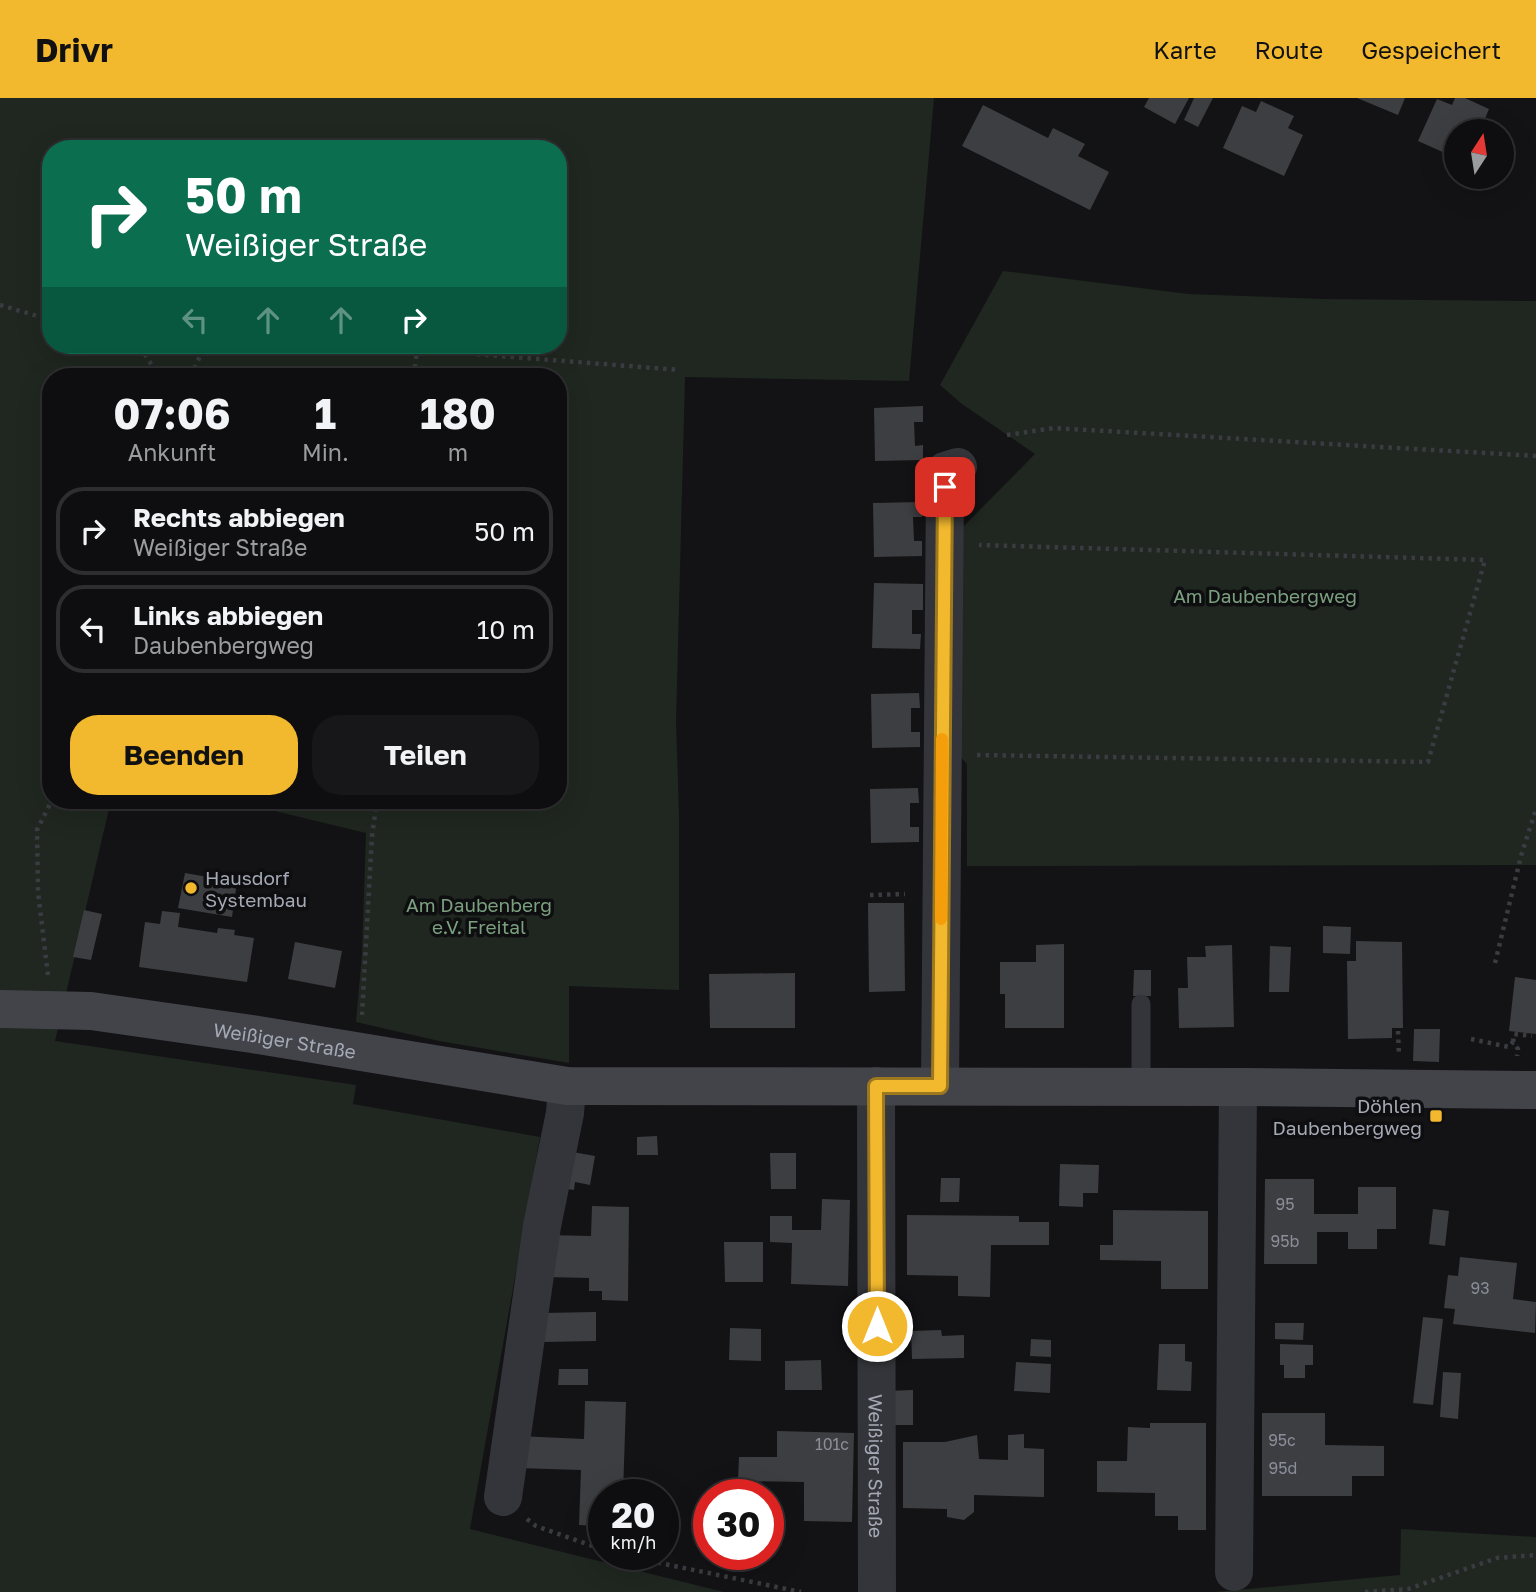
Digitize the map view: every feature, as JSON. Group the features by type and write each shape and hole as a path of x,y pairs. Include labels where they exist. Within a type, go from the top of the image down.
{"street":[{"path":"940,1086 945,471 958,467"},
{"name":"Weißiger Straße","path":"0,1009 91,1011 252,1034 567,1086 1238,1087 1526,1075"},
{"path":"503,1497 542,1226 565,1113 567,1086"},
{"name":"Weißiger Straße","path":"876,1086 877,1592"},
{"path":"1234,1572 1238,1087"}],"lane":[{"path":"1141,1004 1141,1086"}],"path":[{"path":"0,305 42,317"},
{"path":"466,354 680,370"},
{"path":"587,364 587,371"},
{"path":"1007,435 1054,428 1536,456"},
{"path":"969,544 1485,560 1428,762 972,755"},
{"path":"48,809 37,831 38,892 48,978"},
{"path":"362,1023 376,809"},
{"path":"1495,963 1521,856 1536,809"},
{"path":"870,895 916,894"},
{"path":"1398,1031 1399,1061"},
{"path":"1471,1040 1509,1047 1514,1034 1532,1036"},
{"path":"1513,1042 1526,1075"},
{"path":"503,1497 536,1527 588,1545"},
{"path":"1365,1592 1408,1589 1497,1558 1536,1555"},
{"path":"679,1567 801,1592"}],"green space":[{"name":"Am Daubenberg e.V. Freital","path":"0,98 934,98 909,381 685,377 676,721 679,990 569,986 569,1063 439,1041 356,1022 362,954 366,833 266,809 567,809 567,368 42,368 42,809 109,809 55,1041 356,1085 353,1104 540,1137 470,1529 588,1558 588,1570 635,1570 724,1592 0,1592"},
{"name":"Am Daubenbergweg","path":"1003,271 1188,294 1323,299 1536,301 1536,865 967,866 967,764 959,755 955,535 1035,454 962,404 940,385"},
{"path":"1401,1529 1536,1537 1536,1592 1214,1592 1400,1575"}],"building":[{"path":"1149,98 1189,98 1175,124 1144,107"},
{"path":"1194,98 1213,98 1198,127 1184,120"},
{"path":"1357,98 1405,98 1398,115"},
{"path":"1455,98 1465,98 1489,109 1485,119 1444,119 1444,153 1418,141 1437,99 1452,105"},
{"path":"1261,101 1294,116 1288,128 1303,135 1284,176 1223,148 1242,106 1256,112"},
{"path":"983,105 1048,138 1053,128 1085,144 1078,156 1109,172 1090,210 962,146"},
{"path":"923,406 923,422 914,422 915,446 923,445 923,460 875,461 874,408"},
{"path":"922,502 922,517 913,517 914,541 922,541 922,556 874,557 873,503"},
{"path":"874,583 923,584 923,610 912,610 912,634 921,634 920,649 872,648"},
{"path":"919,693 920,708 911,708 911,732 920,732 920,747 872,748 871,694"},
{"path":"918,788 919,803 910,803 910,827 919,827 919,842 871,843 870,789"},
{"path":"185,873 237,882 232,917 178,908"},
{"path":"868,903 904,903 905,991 869,992"},
{"path":"84,910 102,914 91,960 73,957"},
{"path":"162,911 180,913 178,927 217,933 218,928 235,930 234,935 254,938 247,982 139,967 145,922 160,924"},
{"path":"1323,926 1351,927 1350,954 1323,953"},
{"path":"1356,941 1402,942 1403,1028 1392,1028 1392,1038 1348,1039 1347,961 1356,961"},
{"path":"295,942 342,951 335,988 288,979"},
{"path":"1064,944 1064,1028 1005,1028 1005,994 1000,994 1000,962 1036,962 1036,945"},
{"path":"1232,945 1234,1027 1179,1028 1178,988 1188,988 1187,957 1206,957 1205,946"},
{"path":"1270,946 1291,947 1289,992 1269,992"},
{"path":"1134,970 1151,970 1151,996 1133,996"},
{"path":"795,973 795,1028 710,1028 709,974"},
{"path":"1515,977 1536,980 1536,1034 1509,1031"},
{"path":"1414,1029 1440,1029 1439,1062 1413,1061"},
{"path":"657,1136 658,1155 637,1155 637,1137"},
{"path":"567,1151 595,1156 590,1185 575,1182 574,1190 561,1188"},
{"path":"770,1153 796,1153 796,1189 771,1189"},
{"path":"1060,1164 1099,1165 1098,1193 1083,1193 1083,1207 1059,1206"},
{"path":"941,1178 960,1178 959,1202 940,1202"},
{"path":"1265,1179 1314,1179 1314,1214 1358,1214 1358,1187 1396,1187 1396,1229 1377,1229 1377,1249 1348,1249 1348,1232 1317,1232 1317,1264 1264,1264"},
{"path":"822,1199 850,1200 848,1286 791,1284 792,1243 770,1242 770,1216 792,1216 792,1230 821,1230"},
{"path":"592,1206 629,1207 628,1301 602,1300 602,1291 589,1291 589,1278 546,1277 547,1235 591,1236"},
{"path":"1433,1209 1449,1211 1445,1246 1429,1244"},
{"path":"1113,1210 1208,1211 1208,1289 1161,1289 1161,1261 1100,1260 1100,1245 1113,1245"},
{"path":"907,1215 1019,1216 1019,1222 1049,1222 1049,1245 991,1245 990,1297 958,1296 958,1276 907,1275"},
{"path":"724,1242 763,1242 763,1282 725,1282"},
{"path":"1460,1257 1517,1263 1513,1299 1536,1302 1535,1333 1453,1324 1455,1309 1444,1308 1448,1275 1458,1276"},
{"path":"596,1312 596,1341 543,1342 542,1313"},
{"path":"1423,1317 1443,1319 1433,1405 1413,1403"},
{"path":"1275,1323 1304,1323 1303,1340 1275,1339"},
{"path":"730,1328 761,1329 761,1361 729,1360"},
{"path":"941,1330 942,1336 964,1335 964,1358 912,1359 911,1331"},
{"path":"1031,1339 1051,1340 1051,1357 1030,1356"},
{"path":"1159,1344 1185,1344 1185,1361 1192,1362 1191,1391 1157,1390"},
{"path":"1280,1344 1313,1345 1313,1365 1305,1365 1305,1378 1284,1378 1284,1365 1280,1365"},
{"path":"821,1360 822,1390 785,1390 785,1361"},
{"path":"1016,1362 1051,1364 1050,1393 1014,1391"},
{"path":"559,1369 588,1369 588,1385 558,1385"},
{"path":"1443,1372 1461,1373 1458,1419 1440,1417"},
{"path":"913,1390 913,1425 887,1425 886,1391"},
{"path":"585,1401 626,1402 623,1479 588,1479 588,1525 579,1525 581,1470 517,1468 518,1436 584,1439"},
{"path":"1262,1413 1325,1413 1325,1445 1384,1446 1384,1476 1352,1476 1352,1496 1262,1496"},
{"path":"1150,1423 1206,1423 1206,1530 1178,1530 1178,1516 1155,1516 1155,1493 1097,1492 1097,1461 1127,1461 1128,1427 1150,1428"},
{"path":"777,1431 854,1433 852,1522 804,1521 804,1482 738,1479 739,1457 777,1457"},
{"path":"1024,1434 1024,1448 1044,1449 1044,1497 974,1495 974,1512 964,1520 947,1517 947,1509 903,1508 903,1442 945,1442 977,1435 979,1459 1008,1460 1008,1435"}],"slow traffic":[{"path":"941,919 942,739"}],"place":[{"name":"Hausdorf Systembau","path":"191,888"},
{"name":"Döhlen Daubenbergweg","path":"1436,1116"}],"route":[{"path":"877,1326 876,1086 940,1086 945,487"}]}
